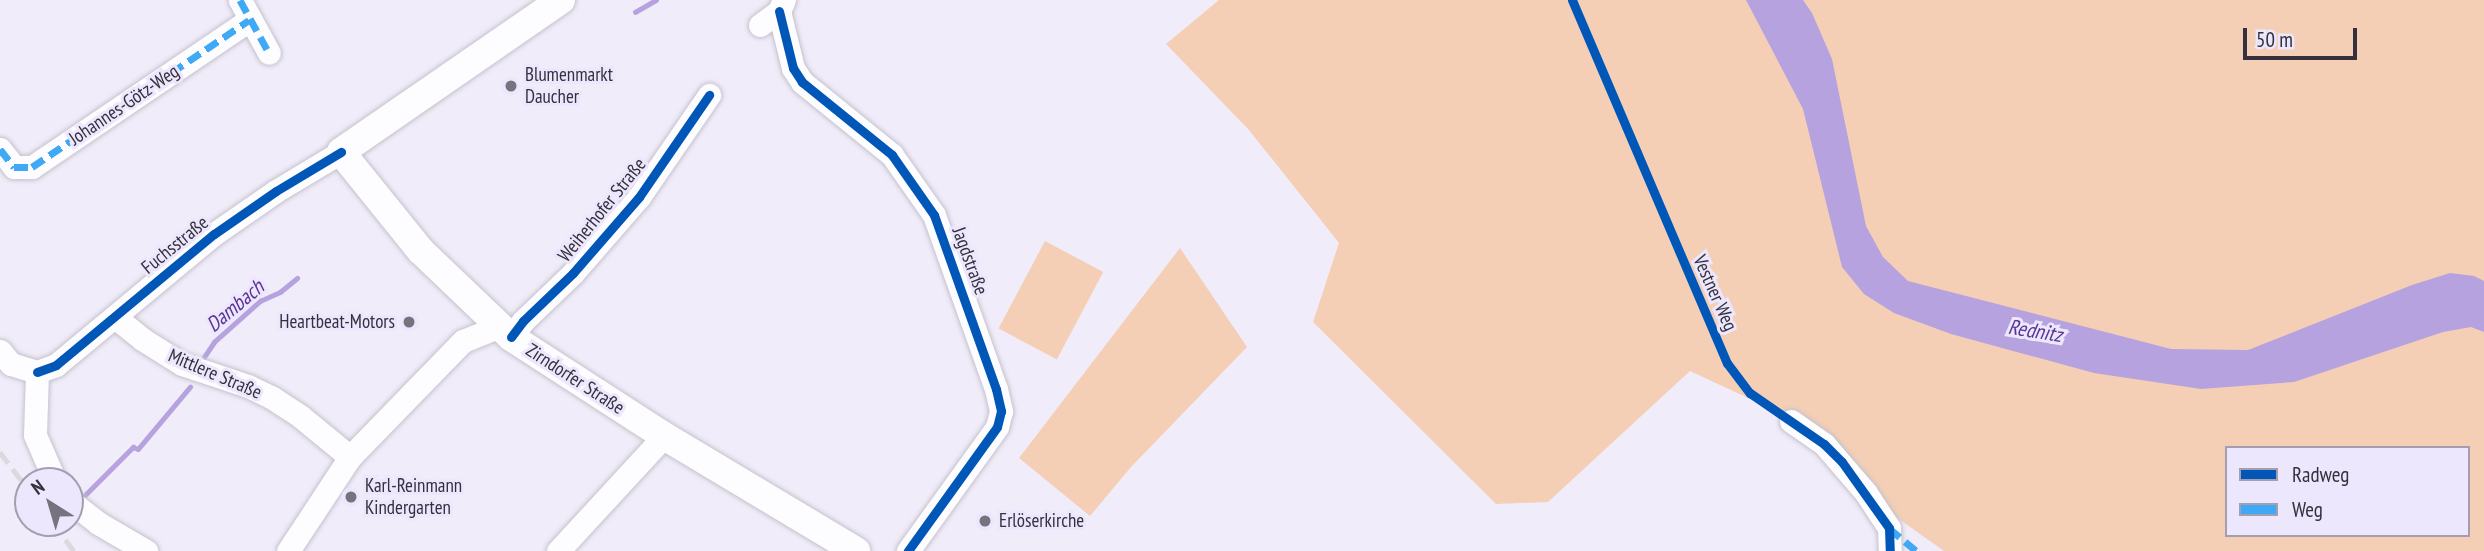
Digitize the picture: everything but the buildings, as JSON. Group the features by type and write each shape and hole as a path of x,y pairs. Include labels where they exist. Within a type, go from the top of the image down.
{"main road":[{"name":"Fuchsstraße","path":"341,152 561,0"},
{"name":"Zirndorfer Straße","path":"341,152 421,251 504,332 664,436 856,551"}],"street":[{"path":"760,25 782,6"},
{"name":"Jagdstraße","path":"782,6 793,68 802,82 892,155 934,215 996,389 1001,411 997,426 908,551"},
{"path":"245,10 269,53"},
{"name":"Johannes-Götz-Weg","path":"0,149 15,167 32,167 245,10"},
{"name":"Weiherhofer Straße","path":"288,551 349,457 463,341 504,332 523,321 573,273 639,197 709,95"},
{"name":"Fuchsstraße","path":"37,372 56,365 214,234 276,191 341,152"},
{"name":"Mittlere Straße","path":"114,317 142,340 182,364 245,385 271,397 300,416 349,457"},
{"path":"0,351 11,364 37,372 35,435 49,467"},
{"path":"1791,421 1824,444 1866,493 1889,528 1889,551"},
{"path":"558,551 664,436"},
{"path":"84,512 146,551"}],"shaded area":[{"path":"1219,0 2484,0 2484,551 1944,551 1896,517 1824,433 1690,371 1548,502 1496,504 1313,322 1339,243 1249,130 1166,44"},
{"path":"1045,241 1103,272 1057,359 999,328"},
{"path":"1180,248 1247,347 1131,467 1090,516 1019,458"}],"water":[{"name":"Rednitz","path":"1746,0 1803,0 1812,13 1832,59 1866,226 1883,257 1908,281 2171,349 2248,350 2412,285 2450,273 2474,276 2484,281 2484,332 2471,327 2443,332 2294,382 2201,389 2094,373 1951,334 1894,313 1864,294 1842,267 1803,109"}],"waterway":[{"name":"Dambach","path":"635,12 656,0"},
{"name":"Dambach","path":"200,363 214,342 260,301 280,292 297,278"},
{"name":"Dambach","path":"85,495 133,447 138,449 190,387"}],"railway":[{"path":"0,452 14,470"},
{"path":"64,537 74,551"}],"marked path":[{"path":"240,0 269,53"},
{"path":"0,149 14,167 32,167 249,20"},
{"path":"1889,528 1916,551"}],"cycle path":[{"name":"Vestner Weg","path":"1572,0 1727,363 1750,393 1824,444 1842,462 1889,528 1890,551"},
{"path":"779,11 793,68 802,82 892,155 934,215 996,389 1001,411 997,427 908,551"},
{"path":"511,337 523,321 573,273 639,197 709,95"},
{"path":"37,372 56,365 214,234 276,191 341,152"}],"place":[{"name":"Blumenmarkt Daucher","path":"511,86"},
{"name":"Heartbeat-Motors","path":"409,322"},
{"name":"Karl-Reinmann Kindergarten","path":"351,497"},
{"name":"Erlöserkirche","path":"985,521"}]}
